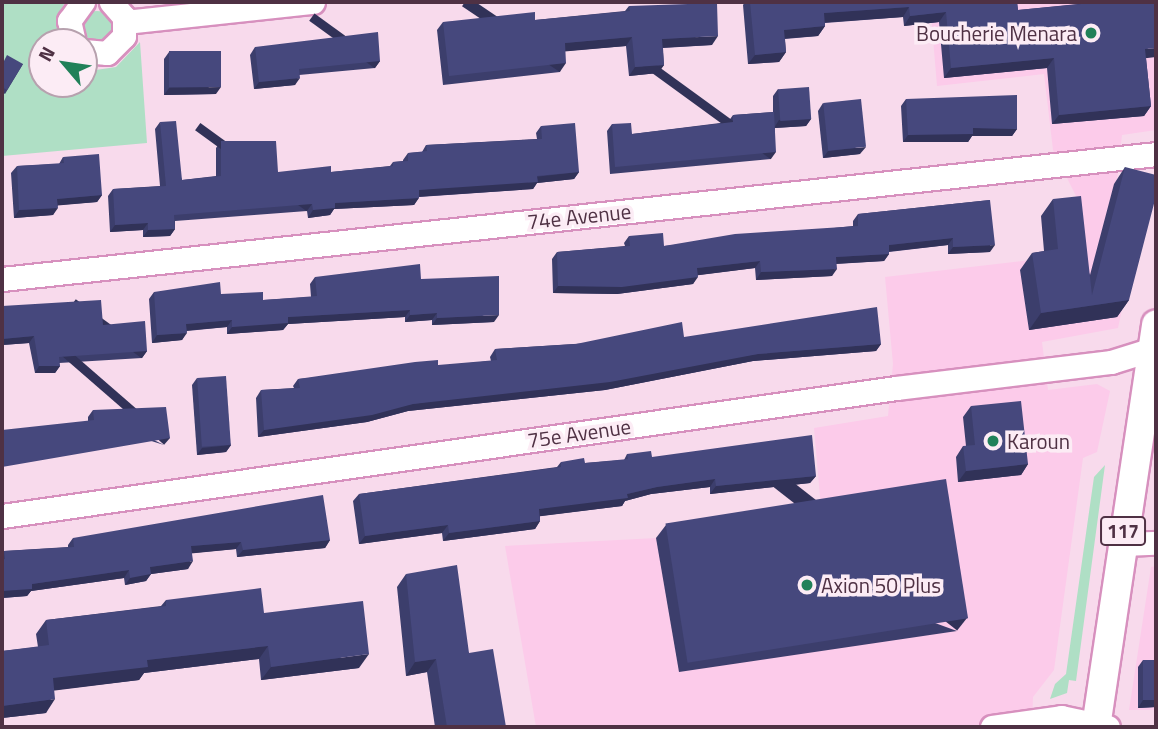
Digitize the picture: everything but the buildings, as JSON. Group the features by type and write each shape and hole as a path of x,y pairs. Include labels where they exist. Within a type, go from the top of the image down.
{"main road":[{"name":"117","path":"1100,726 1121,544 1155,340"}],"street":[{"path":"70,28 69,22 83,2"},
{"path":"98,55 115,48 124,36 125,22 111,2"},
{"path":"125,22 313,2"},
{"name":"74e Avenue","path":"2,279 1156,154"},
{"name":"75e Avenue","path":"2,516 883,390 1111,362 1155,340"},
{"path":"1121,544 1156,543"},
{"path":"992,727 1061,717 1100,726"}],"shaded area":[{"path":"930,2 1156,2 1156,130 1122,135 1117,180 1150,179 1118,328 1042,342 1048,390 1097,384 1110,391 1097,452 1083,458 1054,670 1033,697 1032,727 536,727 505,546 656,538 821,508 814,428 888,416 893,364 885,277 1082,254 1080,204 1053,150 1044,74 937,86"},
{"path":"1156,566 1156,710 1129,710 1151,567"}],"green space":[{"path":"2,2 65,2 56,21 57,28 28,28 28,98 98,98 98,70 116,67 140,42 147,143 2,156"},
{"path":"91,12 103,12 111,20 111,32 103,40 98,41 98,28 82,28 83,20"},
{"path":"1105,465 1076,681 1069,680 1067,693 1050,699 1055,684 1066,674 1094,477"}],"place":[{"name":"Boucherie Menara","path":"1091,33"},
{"name":"Karoun","path":"993,441"},
{"name":"Axion 50 Plus","path":"807,585"}]}
